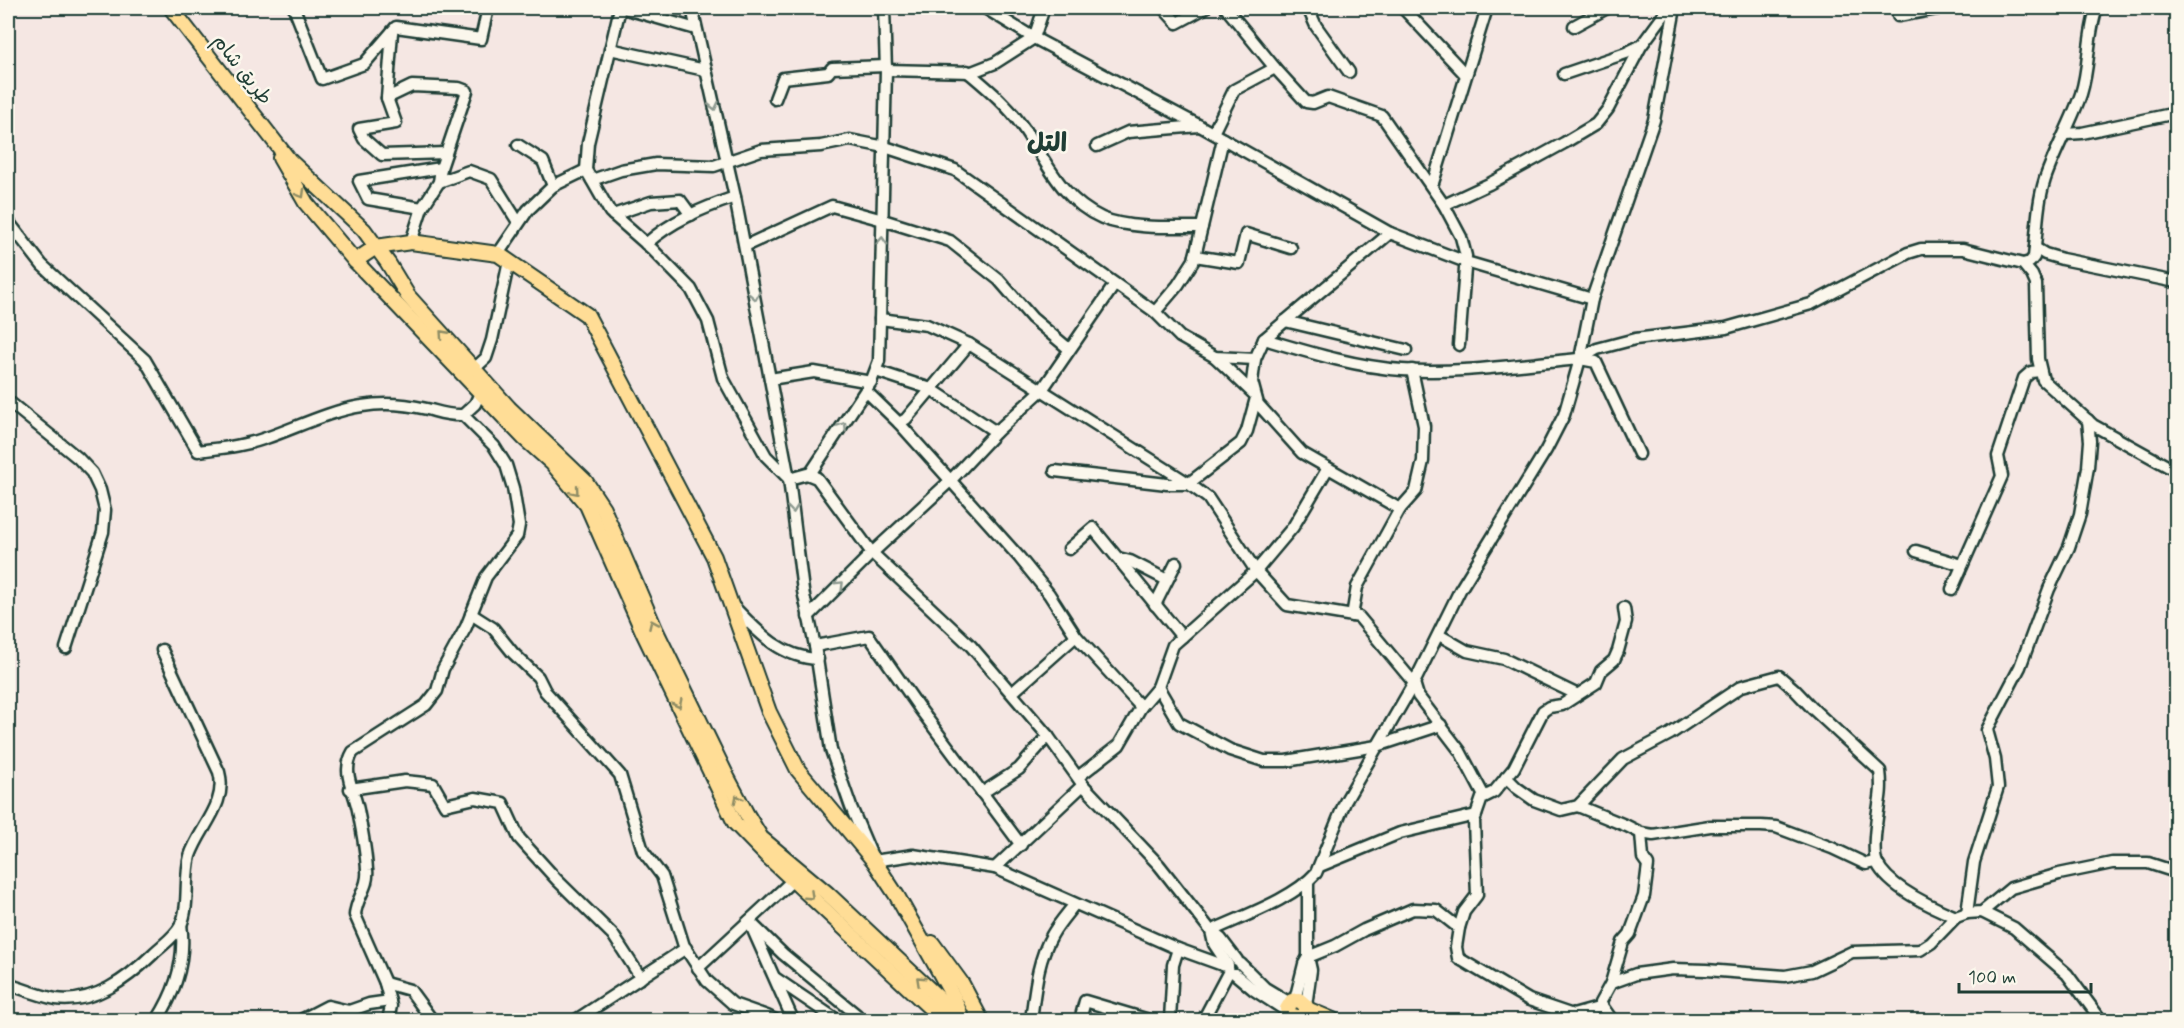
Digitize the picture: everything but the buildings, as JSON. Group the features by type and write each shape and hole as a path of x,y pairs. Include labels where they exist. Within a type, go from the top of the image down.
{"main road":[{"name":"طريق شام","path":"171,8 261,125"},
{"path":"261,125 289,160 364,230 408,296 509,408 585,481 603,508 656,631 727,777 761,838 828,894 962,1020"},
{"path":"261,125 306,203 355,261 524,438 552,463 587,505 644,634 735,823 943,1020"},
{"path":"355,261 376,247 407,243 503,258 587,315 714,557 769,712 798,770 874,861 962,984 981,1020"},
{"path":"369,275 388,263 407,243"},
{"path":"897,896 954,998 962,1020"},
{"path":"1298,1013 1333,1020"}],"street":[{"path":"294,8 322,79 364,64 396,27 481,39 488,8"},
{"path":"696,29 621,8 588,143 589,175 613,215 691,289 708,321 723,378 766,456 789,479"},
{"path":"692,8 735,197 789,479 801,577 818,659 831,750 850,807 874,861 914,855 994,868 1178,949 1233,967 1298,1013 1311,970 1308,957 1308,882"},
{"path":"789,479 810,474 868,387 876,371 880,351 884,219 886,68 884,8"},
{"path":"985,8 1034,38 1200,126 1390,233 1466,262 1592,299"},
{"path":"775,99 783,78 828,73 832,68 972,72 995,63 1034,38 1042,8"},
{"path":"1166,11 1176,23 1205,8"},
{"path":"1226,8 1306,102 1313,103 1328,97 1382,116 1432,186 1461,237 1466,262 1459,345"},
{"path":"1308,8 1316,26 1349,72"},
{"path":"1403,8 1466,75"},
{"path":"1432,186 1487,8"},
{"path":"1574,26 1607,8"},
{"path":"1444,205 1499,179 1596,124 1608,110 1641,46 1669,8"},
{"path":"1211,931 1290,894 1308,882 1320,866 1345,802 1414,683 1460,590 1546,450 1564,415 1580,359 1592,299 1654,120 1675,8"},
{"path":"1898,16 1942,8"},
{"path":"1580,359 1597,349 1635,339 1726,328 1811,304 1908,253 1921,249 1963,249 2023,264 2030,262 2034,257 2041,194 2049,168 2066,134 2084,82 2092,21 2097,8"},
{"path":"392,32 387,98 396,123 359,129 364,139 382,155 446,153"},
{"path":"1564,74 1626,54 1641,46"},
{"path":"610,49 705,70"},
{"path":"1155,312 1178,285 1195,256 1218,136 1234,90 1275,68"},
{"path":"967,71 1004,103 1022,125 1048,168 1078,205 1104,219 1147,227 1202,227"},
{"path":"387,98 412,86 459,88 467,91 441,168 439,182 422,208 407,243"},
{"path":"2066,134 2082,133 2176,113"},
{"path":"1097,146 1128,132 1200,126"},
{"path":"474,369 486,358 492,340 503,258 518,222 553,186 589,175 656,164 714,166 761,150 821,146 850,140 885,147 955,170 1155,312 1180,337 1215,357 1256,397"},
{"path":"518,145 543,161 553,186"},
{"path":"422,208 368,200 359,181 441,168"},
{"path":"439,182 469,171 491,179 518,222"},
{"path":"646,244 658,232 691,215 735,197"},
{"path":"613,215 651,202 680,200 691,215"},
{"path":"745,246 832,206 884,219 950,241 999,280 1032,318 1069,349"},
{"path":"8,221 42,265 145,360 198,451 235,447 264,439 338,411 364,406 391,403 425,408 449,416 463,415 475,404 481,391"},
{"path":"1390,233 1264,339 1255,359 1252,382 1258,404 1302,453 1400,510"},
{"path":"1195,256 1239,263 1246,234 1291,248"},
{"path":"2035,248 2062,259 2176,282"},
{"path":"2023,264 2036,284 2040,370 2043,380 2088,420 2176,471"},
{"path":"808,617 872,553 950,481 996,432 1042,390 1115,284"},
{"path":"880,319 927,325 969,344 1208,498 1256,571 1287,605 1359,617 1414,683 1418,696 1460,751 1484,796"},
{"path":"1285,321 1406,350"},
{"path":"1264,339 1353,362 1412,370 1440,371 1580,359 1596,362 1639,454"},
{"path":"899,423 906,419 969,344"},
{"path":"1215,357 1255,359"},
{"path":"1352,616 1357,587 1400,510 1416,491 1423,462 1424,426 1412,370"},
{"path":"1952,589 2002,476 1998,456 2024,378 2031,372 2040,370"},
{"path":"876,371 931,388 996,432"},
{"path":"770,379 814,372 868,387 1034,574 1076,636 1141,707"},
{"path":"1055,471 1167,484 1188,484 1241,443 1247,431 1256,397"},
{"path":"8,401 78,458 92,473 100,490 105,510 103,532 66,648"},
{"path":"388,1020 391,1006 385,983 355,915 356,904 366,886 368,872 357,807 350,789 348,760 353,752 426,705 437,691 443,669 466,627 486,577 517,536 519,525 513,488 506,465 494,446 463,415"},
{"path":"1967,913 1974,862 1998,787 1995,759 1987,730 2020,667 2049,589 2069,547 2080,514 2088,467 2088,420"},
{"path":"994,868 1021,845 1080,781 1119,744 1141,707 1158,687 1173,645 1256,571 1293,527 1328,468"},
{"path":"810,474 817,478 872,553 971,646 1012,693 1048,736 1080,781 1159,865 1211,931 1218,936 1233,967"},
{"path":"1069,549 1093,528 1182,637"},
{"path":"1916,551 1962,565"},
{"path":"1118,558 1130,561 1167,580"},
{"path":"1155,605 1176,563"},
{"path":"733,607 765,640 797,656 818,659"},
{"path":"1602,1007 1573,1015 1529,1000 1458,958 1456,947 1464,912 1477,895 1474,821 1484,796 1494,792 1506,777 1524,749 1543,711 1549,707 1562,705 1596,683 1601,671 1614,660 1626,622 1624,608"},
{"path":"471,614 493,628 513,653 538,677 545,691 620,775 643,850 662,876 686,948 707,981 734,1004 775,1020"},
{"path":"1438,635 1467,651 1504,659 1576,694"},
{"path":"815,646 869,636 914,701 1021,845"},
{"path":"1012,693 1076,636"},
{"path":"8,984 57,999 79,998 98,993 119,983 134,972 174,935 181,924 185,908 190,856 220,796 222,784 219,772 162,650"},
{"path":"1506,777 1534,800 1561,810 1578,806 1623,759 1670,734 1742,686 1779,676 1880,771 1882,791 1876,826 1875,862 1887,877 1914,897 1956,917"},
{"path":"1158,687 1179,723 1230,750 1264,761 1286,761 1377,746 1441,725"},
{"path":"982,793 1019,769 1048,736"},
{"path":"350,789 414,782 433,784 445,805 475,798 503,803 519,838 557,880 613,935 641,978"},
{"path":"1578,806 1641,833 1653,835 1710,826 1776,827 1832,848 1866,864 1875,862"},
{"path":"1320,866 1400,832 1476,815"},
{"path":"1612,1020 1600,1003 1611,983 1623,942 1630,934 1644,896 1648,865 1643,858 1641,833"},
{"path":"1982,912 2011,888 2060,874 2112,863 2148,863 2176,872"},
{"path":"699,968 793,880"},
{"path":"1031,1020 1038,970 1045,948 1053,932 1074,905"},
{"path":"1308,957 1413,909 1436,910 1459,928"},
{"path":"1611,983 1636,974 1673,969 1785,976 1799,974 1825,966 1832,960 1852,952 1920,950 1931,943 1956,917 1967,913 1982,912 2014,928 2067,974 2101,1020"},
{"path":"749,921 793,1020"},
{"path":"749,921 783,954 857,1015"},
{"path":"158,1020 174,989 184,951 181,924"},
{"path":"576,1020 686,948"},
{"path":"1170,1020 1173,965 1178,949"},
{"path":"1203,1020 1233,967"},
{"path":"774,977 837,1020"},
{"path":"385,983 410,990 432,1020"},
{"path":"301,1020 328,1006 349,1011 369,1004 390,1001"},
{"path":"1080,1020 1085,1001 1147,1020"}],"district":[{"name":"التل","path":"1047,142"}]}
